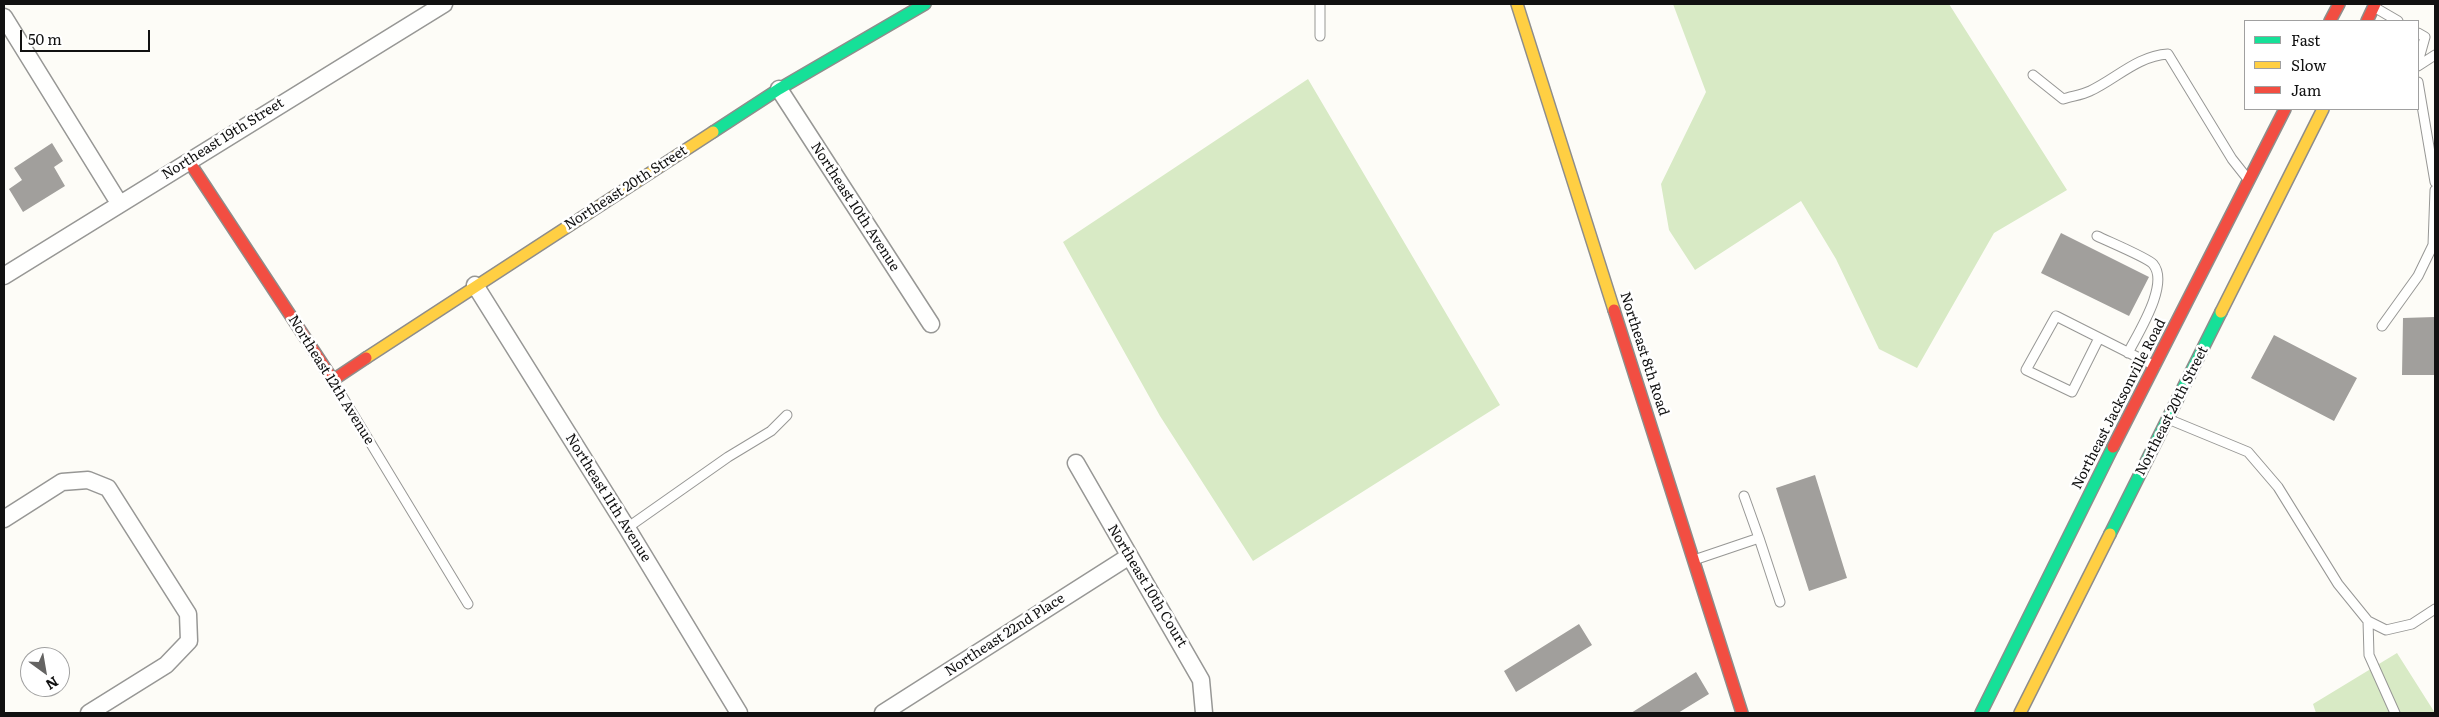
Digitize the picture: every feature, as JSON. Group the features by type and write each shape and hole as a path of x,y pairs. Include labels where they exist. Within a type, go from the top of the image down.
{"main road":[{"name":"Northeast 20th Street","path":"332,380 475,285 779,89 925,4"},
{"name":"Northeast 8th Road","path":"1517,4 1742,713"},
{"path":"2331,20 2339,4"},
{"path":"2367,20 2374,6"},
{"name":"Northeast Jacksonville Road","path":"1981,713 2140,406 2155,366 2285,110"},
{"name":"Northeast 20th Street","path":"2020,713 2164,417 2322,110"},
{"name":"Northeast 12th Avenue","path":"188,160 332,380"},
{"path":"1970,713 1995,685"}],"street":[{"name":"Northeast 19th Street","path":"4,276 188,160 444,4"},
{"path":"4,17 119,203"},
{"name":"Northeast 10th Avenue","path":"779,89 931,324"},
{"name":"Northeast 11th Avenue","path":"475,285 628,528 739,713"},
{"name":"Northeast 10th Court","path":"1076,463 1128,557 1170,623 1201,680 1204,713"},
{"path":"4,519 62,482 88,480 108,488 188,614 189,641 166,665 89,713"},
{"name":"Northeast 22nd Place","path":"882,713 1128,557"}],"lane":[{"path":"1320,4 1320,36"},
{"path":"2374,6 2396,20"},
{"path":"2419,34 2425,37 2419,58"},
{"path":"2033,75 2063,99 2089,92 2125,69 2156,55 2168,54 2232,159 2249,180"},
{"path":"2419,65 2435,55"},
{"path":"2419,88 2435,182"},
{"path":"2382,326 2418,276 2433,245 2435,190"},
{"path":"2097,236 2152,263 2158,274 2158,290 2128,353"},
{"path":"2099,338 2072,392 2026,370 2056,316 2155,366"},
{"name":"Northeast 12th Avenue","path":"332,380 468,604"},
{"path":"628,528 728,457 771,431 787,415"},
{"path":"2164,417 2248,452 2278,487 2338,584 2368,621 2386,630 2412,624 2435,609"},
{"path":"1744,496 1780,602"},
{"path":"1694,561 1759,538"},
{"path":"2368,621 2369,656 2395,713"}],"green space":[{"path":"1673,4 1949,4 2067,190 1994,233 1917,368 1879,349 1836,259 1801,201 1695,270 1669,230 1661,184 1706,92"},
{"path":"1308,79 1500,405 1253,561 1160,416 1063,242"},
{"path":"2397,653 2435,713 2316,713 2313,704"}],"building":[{"path":"52,143 63,161 54,167 65,186 23,212 9,189 22,180 14,168"},
{"path":"2061,233 2149,277 2129,316 2041,273"},
{"path":"2435,317 2435,375 2402,375 2403,318"},
{"path":"2274,335 2357,378 2334,421 2251,378"},
{"path":"1815,475 1847,578 1809,591 1776,488"},
{"path":"1579,624 1592,645 1516,692 1504,671"},
{"path":"1696,672 1709,694 1678,713 1631,713"}],"traffic: fast":[{"path":"713,132 779,89 925,4"},
{"path":"2110,534 2221,312"},
{"path":"1981,713 2113,447"}],"traffic: slow":[{"path":"1517,4 1614,310"},
{"path":"2221,312 2322,110"},
{"path":"366,358 713,132"},
{"path":"2020,713 2110,534"}],"traffic: jam":[{"path":"2331,20 2339,4"},
{"path":"2367,20 2375,4"},
{"path":"2113,447 2284,110"},
{"path":"188,160 333,380 366,358"},
{"path":"1614,310 1742,713"}]}
